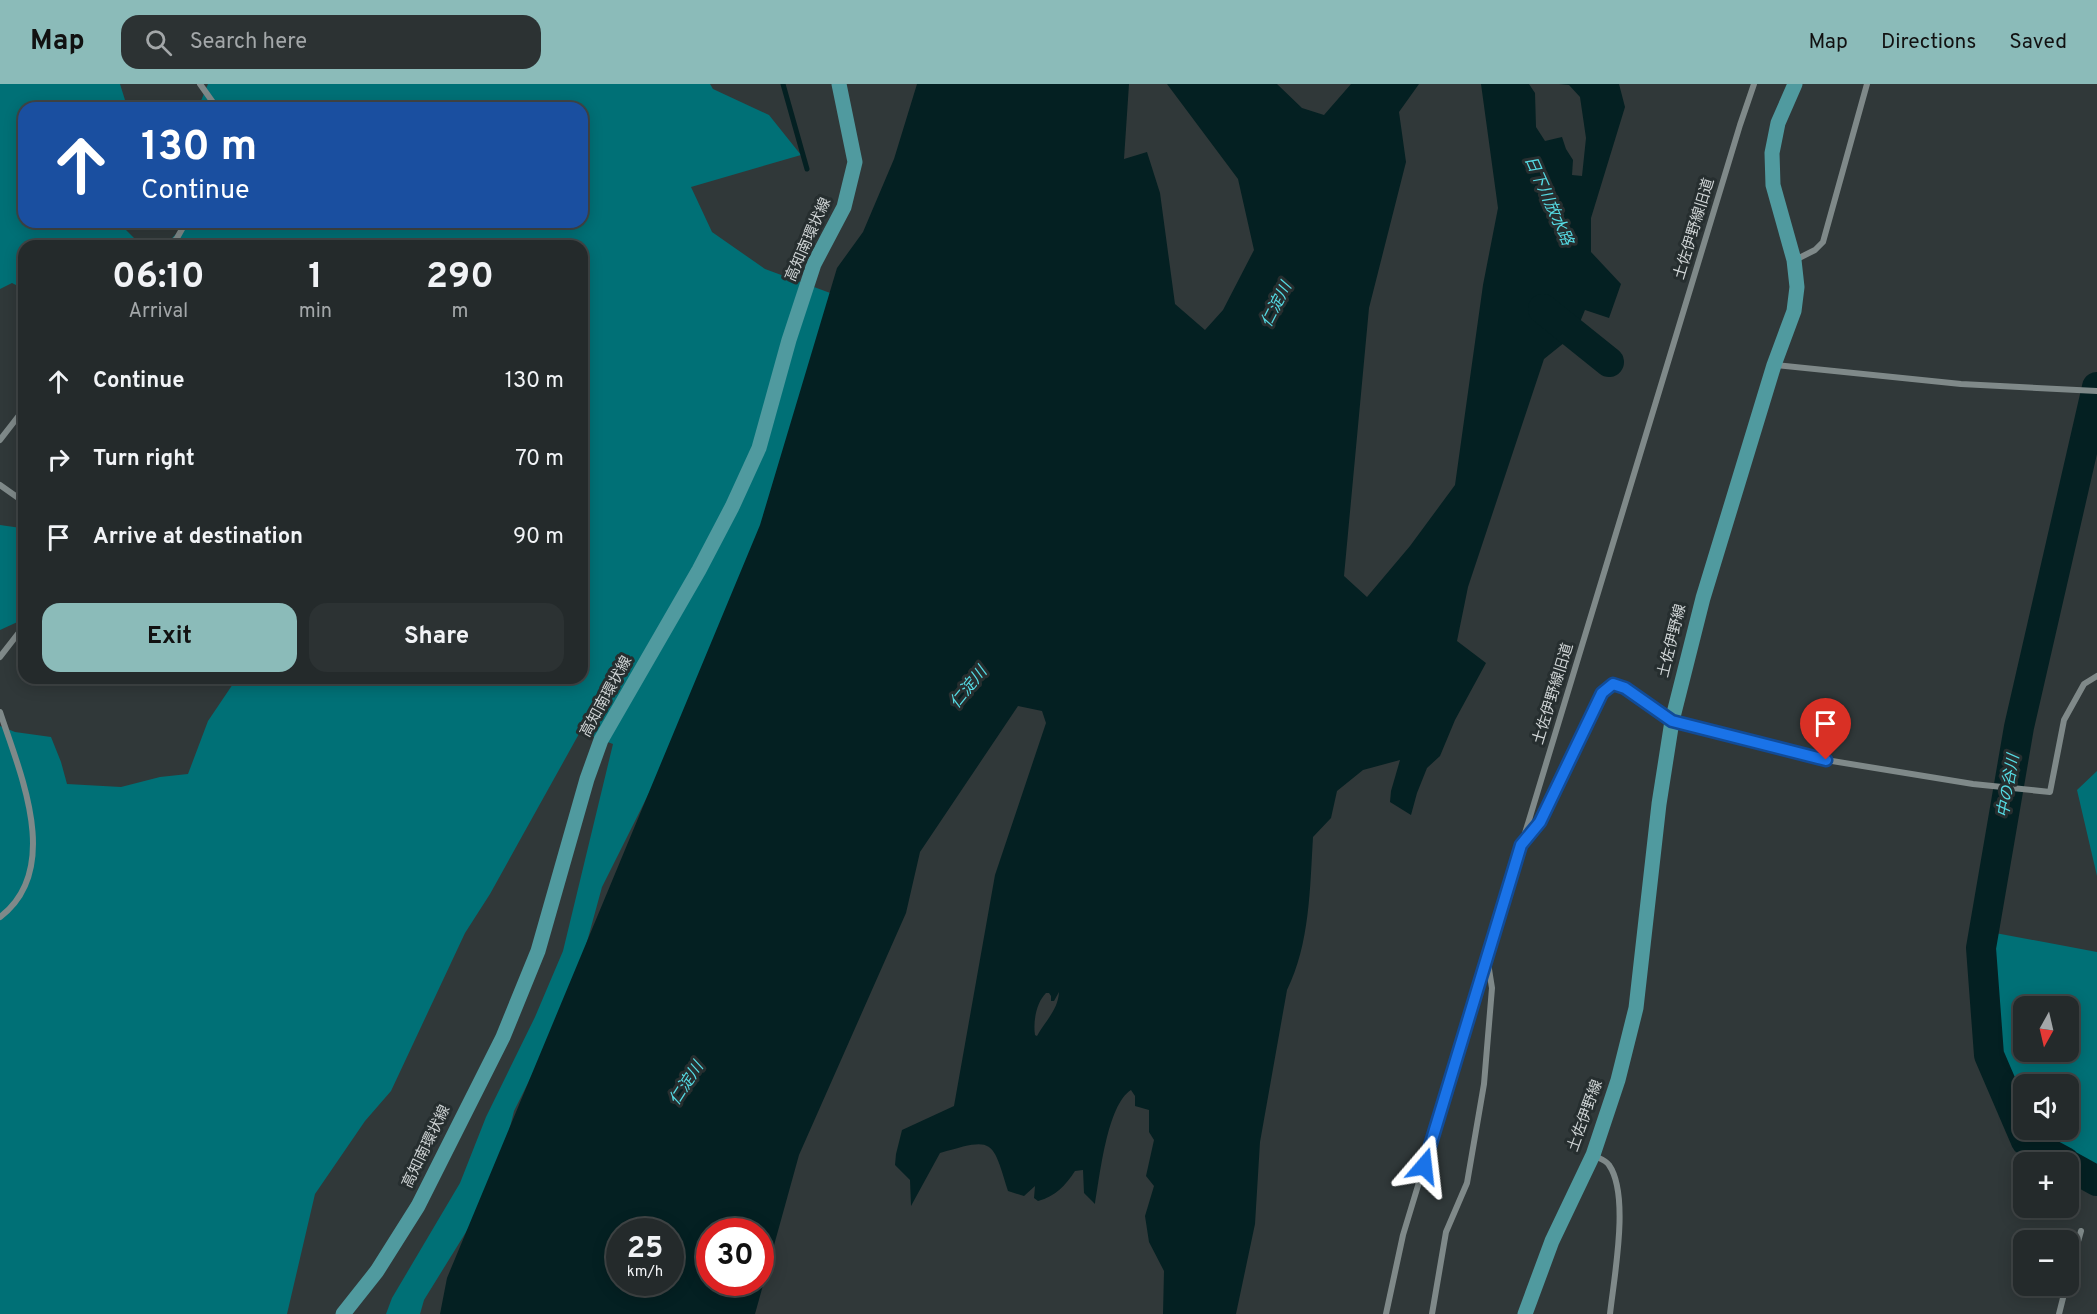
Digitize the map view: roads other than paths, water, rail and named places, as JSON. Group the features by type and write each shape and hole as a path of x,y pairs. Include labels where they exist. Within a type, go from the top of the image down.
{"main road":[{"name":"高知南環状線","path":"343,1314 377,1271 418,1206 503,1037 538,951 587,779 601,740 699,570 732,507 759,448 789,340 814,264 844,207 855,162 839,84"},
{"name":"土佐伊野線","path":"1525,1314 1552,1241 1593,1155 1618,1080 1636,1008 1659,804 1672,721 1703,598 1774,365 1794,311 1797,287 1794,260 1773,185 1772,153 1778,123 1795,84"}],"street":[{"path":"200,84 213,102"},
{"name":"土佐伊野線旧道","path":"1386,1314 1403,1235 1754,84"},
{"path":"1794,260 1815,250 1823,242 1867,84"},
{"path":"1774,365 1961,384 2097,391"},
{"path":"0,440 18,417"},
{"path":"0,485 18,498"},
{"path":"0,657 18,634"},
{"path":"1521,845 1540,822 1602,693 1613,684 1625,688 1672,721 1826,760 1973,784 2050,792 2064,720 2084,684 2097,676"},
{"path":"0,712 29,801 33,830 30,871 24,891 12,907 0,916"},
{"path":"1432,1314 1446,1232 1467,1183 1484,1084 1492,988 1487,960"},
{"path":"1593,1155 1608,1163 1619,1190 1618,1241 1610,1314"},
{"path":"2079,1238 2081,1231"},
{"path":"2059,1314 2064,1296"}],"water":[{"path":"917,84 1129,84 1124,159 1147,152 1160,193 1175,304 1205,330 1223,310 1254,250 1238,179 1167,84 1277,84 1302,108 1324,115 1351,84 1419,84 1399,112 1406,162 1369,308 1344,576 1367,597 1410,546 1455,485 1483,285 1498,208 1481,84 1529,84 1535,93 1536,127 1545,141 1562,137 1573,160 1572,175 1582,176 1586,138 1580,97 1569,85 1559,84 1619,84 1625,107 1591,218 1591,252 1621,284 1609,318 1585,310 1575,334 1544,359 1468,587 1457,641 1486,663 1455,720 1440,756 1427,768 1411,815 1390,802 1400,760 1363,770 1337,791 1331,818 1313,837 1305,935 1295,972 1287,990 1260,1142 1255,1224 1236,1314 1163,1314 1164,1271 1149,1242 1145,1216 1154,1186 1146,1176 1154,1140 1149,1132 1149,1110 1135,1106 1135,1096 1131,1090 1123,1098 1110,1125 1095,1204 1084,1193 1083,1170 1075,1171 1060,1190 1038,1201 1034,1198 1035,1186 1024,1196 1008,1191 994,1152 988,1146 981,1144 940,1153 911,1206 910,1180 895,1165 902,1130 954,1106 995,875 1046,723 1042,711 1018,706 920,852 906,913 799,1155 774,1245 774,1218 696,1218 696,1296 760,1296 755,1314 440,1314 447,1278 760,525 837,268 863,232 894,159","holes":["1059,992 1054,1010 1037,1036 1035,1035 1035,1019 1043,997 1049,993 1051,1001 1054,1001"]}],"waterway":[{"path":"783,84 807,169"},
{"path":"1543,309 1609,362"},
{"name":"中の谷川","path":"2046,1152 2026,1141 1989,1055 1981,948 2019,727 2097,387"},
{"name":"中の谷川","path":"2079,1171 2097,1181"}],"water label":[{"name":"日下川放水路","path":"1548,201"},
{"name":"仁淀川","path":"1277,305"},
{"name":"仁淀川","path":"969,688"},
{"name":"仁淀川","path":"687,1084"}]}
